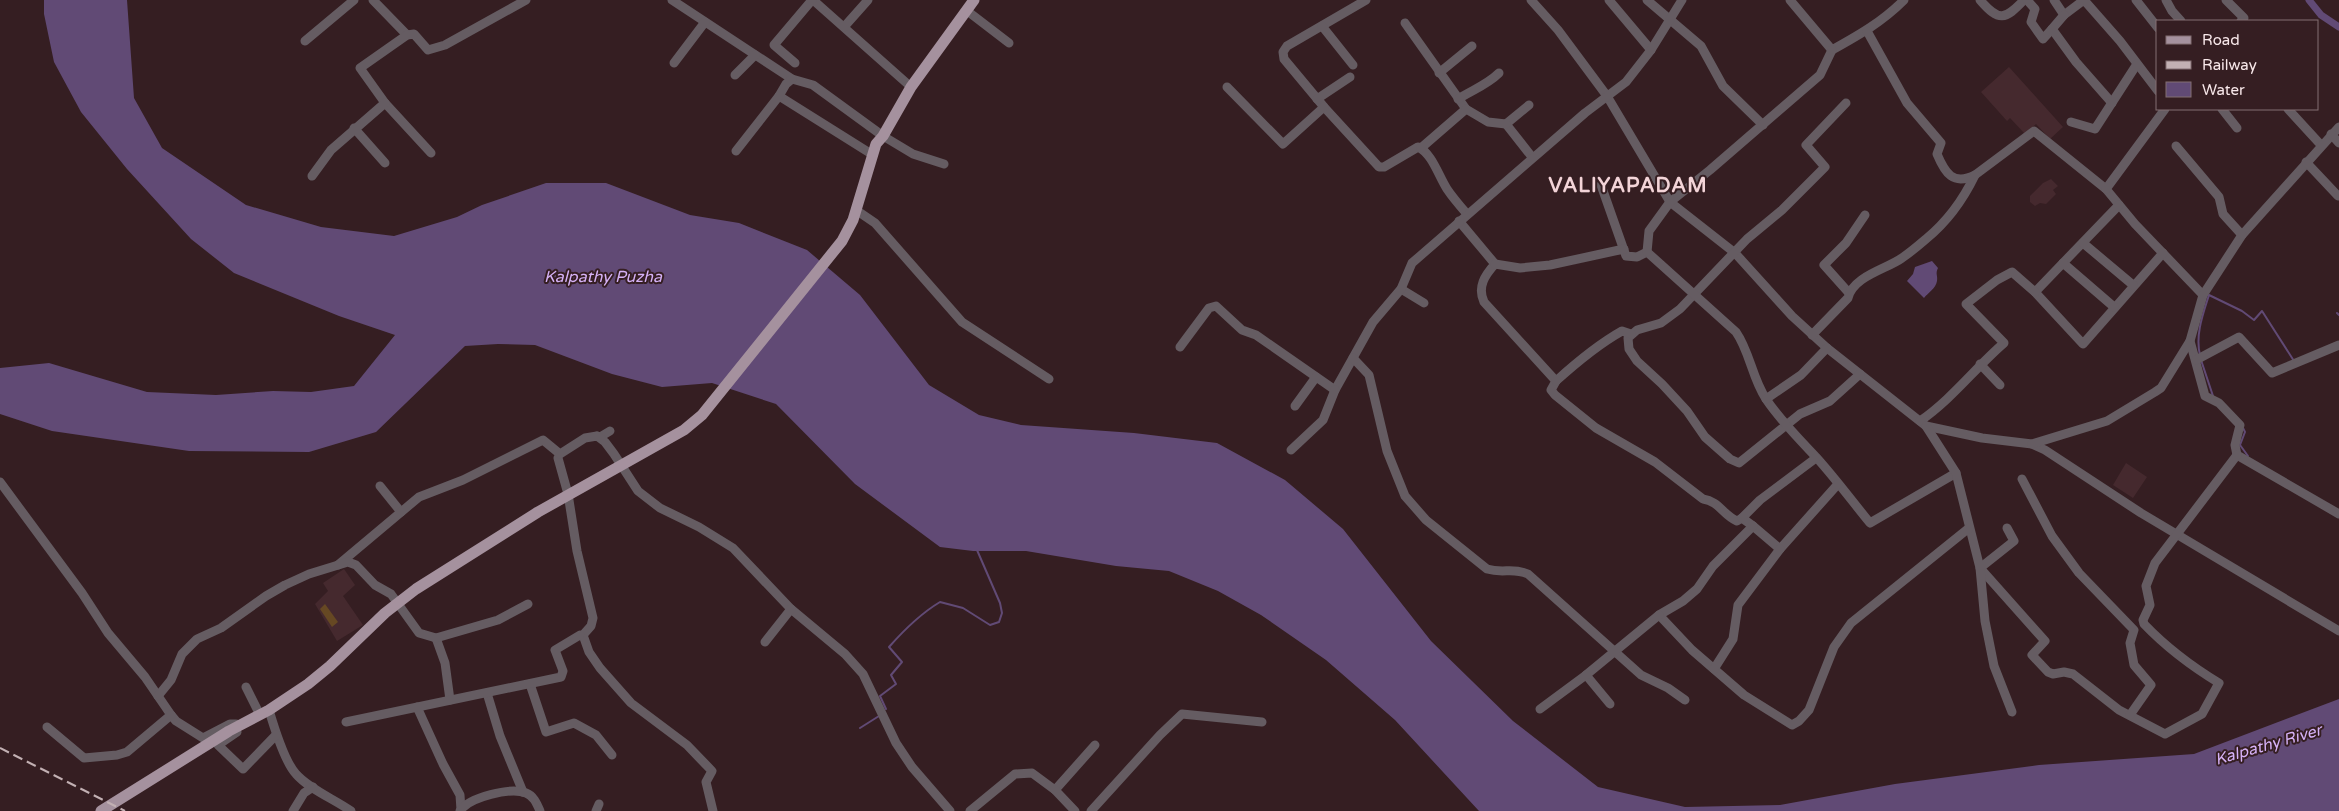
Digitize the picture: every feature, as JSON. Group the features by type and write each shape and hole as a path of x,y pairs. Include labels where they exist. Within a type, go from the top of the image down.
{"main road":[{"path":"101,811 308,684 397,603 424,584 568,494 684,430 702,416 842,241 856,210 876,144 883,136 911,87 974,0"}],"street":[{"path":"305,41 354,0"},
{"path":"373,0 407,35"},
{"path":"431,153 385,103 360,68 407,35 414,34 428,50 445,45 526,0"},
{"path":"672,0 792,79 813,85 883,136 913,154 944,164"},
{"path":"795,62 774,45 812,0 911,87"},
{"path":"844,28 868,0"},
{"path":"1366,0 1287,46 1283,52 1284,58 1317,99 1379,167 1384,167 1418,147 1421,148 1466,109"},
{"path":"1531,0 1558,30 1607,96 1670,202 1735,252 1792,316 1812,335 1923,423 1956,473 1980,568 1985,621 1994,666 2012,712"},
{"path":"1608,0 1651,50"},
{"path":"1647,0 1701,46 1723,86 1763,125"},
{"path":"1291,450 1323,420 1335,390 1373,322 1401,289 1412,263 1532,158 1626,82 1651,50 1682,0"},
{"path":"1790,0 1832,50"},
{"path":"1980,0 1995,16 2001,17 2012,12 2026,0 2035,9 2031,22 2043,39 2064,15 2084,0 2120,41 2156,88"},
{"path":"2054,0 2064,15"},
{"path":"2136,0 2156,25"},
{"path":"2166,0 2180,20"},
{"path":"2226,0 2244,18 2242,20"},
{"path":"1647,252 1649,232 1670,202 1820,75 1832,50 1867,31 1889,15 1899,2"},
{"path":"966,10 1009,43"},
{"path":"674,64 705,22"},
{"path":"1405,23 1466,109 1488,122 1506,124 1532,158"},
{"path":"1322,26 1353,64"},
{"path":"2052,29 2076,62 2112,103"},
{"path":"1867,31 1907,103 1941,143 1937,154 1944,167 1955,178 1964,180 1975,175 2034,131 2106,189 2203,295"},
{"path":"1439,73 1472,46"},
{"path":"735,75 755,55"},
{"path":"2071,122 2095,129 2137,64"},
{"path":"1458,99 1475,88 1488,84 1500,74"},
{"path":"1317,99 1350,77"},
{"path":"736,150 779,96 786,84 792,79"},
{"path":"1227,87 1283,144 1324,107"},
{"path":"779,96 872,155"},
{"path":"312,176 330,150 385,103"},
{"path":"1846,103 1806,145 1825,166 1735,252 1696,294 1661,323 1644,327 1631,334 1628,338 1628,348 1637,361 1674,398 1709,442 1730,459 1739,463 1800,414 1830,401 1860,374"},
{"path":"1506,124 1528,105"},
{"path":"2106,189 2164,110"},
{"path":"2223,110 2237,128"},
{"path":"2289,110 2321,145"},
{"path":"2032,444 2107,421 2160,388 2190,341 2203,295 2242,234 2339,127"},
{"path":"354,128 385,163"},
{"path":"2331,134 2339,143"},
{"path":"2176,146 2218,196 2223,214 2242,234"},
{"path":"1421,148 1429,157 1446,187 1467,214"},
{"path":"2306,162 2338,196"},
{"path":"1812,335 1872,272 1901,259 1928,238 1964,198 1975,175"},
{"path":"1601,185 1626,256 1637,258 1647,252"},
{"path":"2035,292 2119,205"},
{"path":"856,210 875,223 962,322 1049,379"},
{"path":"1850,293 1824,266 1846,243 1864,216"},
{"path":"1458,221 1495,264 1520,268 1550,265 1624,249"},
{"path":"2082,243 2133,285"},
{"path":"1647,252 1696,294 1736,332 1743,343 1759,388 1766,399 1786,426 1816,458 1870,523 1956,473"},
{"path":"1923,423 1951,397 1980,364 2004,343 1966,304 1996,280 2012,272 2035,292 2083,344 2163,253"},
{"path":"2063,263 2114,307"},
{"path":"1495,264 1486,274 1482,283 1480,294 1484,302 1556,381"},
{"path":"1401,289 1424,303"},
{"path":"1180,347 1209,308 1216,306 1242,330 1256,335 1335,390"},
{"path":"1631,334 1622,330 1588,352 1556,381 1551,390 1596,428 1655,462 1703,499 1711,500 1730,518 1737,521 1742,518 1767,494 1816,458"},
{"path":"2196,360 2239,337 2272,373 2339,345"},
{"path":"2190,341 2205,396 2219,403 2240,425 2235,445 2237,455 2339,514"},
{"path":"1766,399 1801,376 1827,348"},
{"path":"1353,358 1369,375 1386,451 1397,481 1413,507 1487,569 1498,572 1517,569 1528,574 1613,653 1641,675 1668,688 1684,700"},
{"path":"1980,364 2000,385"},
{"path":"1295,406 1316,377"},
{"path":"1923,423 1982,438 2032,444 2063,461 2140,513 2339,631"},
{"path":"338,565 419,497 462,480 543,440 560,454 585,438 600,437 610,431"},
{"path":"597,436 605,442 638,491 660,508 699,527 733,548 791,609 846,654 862,674 896,743 912,767 950,811"},
{"path":"1980,568 2046,641 2032,656 2048,672 2054,674 2064,672 2073,674 2130,715 2165,734 2202,714 2219,683 2194,668 2162,642 2144,624 2143,620 2150,605 2146,586 2148,576 2176,533 2237,455"},
{"path":"558,458 568,494 576,551 593,618 591,626 582,636 589,652 631,703 687,745 712,771 706,782 713,811"},
{"path":"2022,479 2036,509 2052,536 2079,573 2133,629 2134,632 2130,643 2134,665 2150,685 2130,715"},
{"path":"0,482 82,593 104,627 145,677 176,721 204,738 230,724 243,723"},
{"path":"1714,669 1733,639 1738,605 1780,549 1838,484"},
{"path":"380,486 402,512"},
{"path":"1742,518 1780,549"},
{"path":"1540,709 1586,675 1659,615 1683,601 1697,589 1713,566 1753,526"},
{"path":"1659,615 1692,650 1744,695 1792,725 1799,721 1809,710 1834,647 1851,623 1969,528"},
{"path":"1980,568 2014,541 2007,528"},
{"path":"158,696 171,680 182,654 197,639 221,628 285,585 310,574 348,562 356,565 375,585 391,594 419,633 436,638 498,620 528,604"},
{"path":"765,642 791,609"},
{"path":"2133,629 2144,624"},
{"path":"346,722 562,677 563,671 555,650 580,634"},
{"path":"436,638 445,664 450,700"},
{"path":"1586,675 1610,704"},
{"path":"530,684 546,732 574,723 596,735 612,755"},
{"path":"246,687 264,712 294,773 312,787 351,811"},
{"path":"487,693 500,736 523,792 534,799 540,811"},
{"path":"417,707 443,764 460,795 460,811"},
{"path":"1091,811 1160,735 1182,714 1262,722"},
{"path":"47,727 84,758 117,755 127,752 170,715"},
{"path":"243,723 238,731 218,745 243,769 276,735"},
{"path":"1055,790 1095,745"},
{"path":"970,811 1016,774 1032,773 1055,790 1074,811"},
{"path":"293,811 304,793 312,787"},
{"path":"460,811 470,801 482,796 523,792"}],"shaded area":[{"path":"2009,67 2063,127 2050,139 2036,124 2025,134 2010,118 2007,121 1981,92"},
{"path":"2051,179 2058,186 2053,190 2056,194 2046,204 2040,203 2035,206 2030,202 2030,196 2043,183"},
{"path":"2126,463 2147,477 2133,498 2113,485"},
{"path":"344,569 355,585 343,596 363,625 337,641 315,604 328,591 323,583"},
{"path":"325,604 338,622 332,627 320,609"}],"water":[{"name":"Kalpathy Puzha","path":"44,0 127,0 134,98 162,148 246,205 321,227 394,236 457,217 482,205 546,183 606,183 690,215 739,223 807,250 860,295 929,385 979,415 1021,425 1134,433 1217,443 1285,480 1343,529 1431,641 1513,721 1598,787 1685,807 1780,805 1895,784 2039,765 2194,754 2339,699 2339,811 1479,811 1395,720 1326,660 1261,615 1218,591 1169,571 1116,566 1026,551 973,551 940,547 855,484 776,404 712,383 662,387 612,374 535,345 498,344 465,346 376,432 309,452 189,451 52,431 0,414 0,368 49,363 147,392 216,395 273,391 311,392 354,386 395,335 339,316 234,273 191,239 127,169 81,112 54,62 44,14"},
{"path":"1932,261 1938,268 1937,281 1934,288 1924,298 1907,281 1913,274 1915,267"}],"waterway":[{"path":"2309,0 2321,15 2339,27"},
{"path":"2200,355 2199,332 2209,295 2242,311 2254,320 2262,311 2294,361"},
{"path":"2201,360 2213,396"},
{"path":"2243,428 2245,432 2240,445 2248,456"},
{"path":"886,709 880,696 896,684 891,675 902,662 889,647 906,628 926,612 940,602 963,608 990,625 999,622 1002,613 1000,603 977,550"},
{"path":"860,728 879,716"}],"railway":[{"path":"0,748 125,811"}],"district":[{"name":"VALIYAPADAM","path":"1628,185"}],"water label":[{"name":"Kalpathy River","path":"2268,744"}]}
